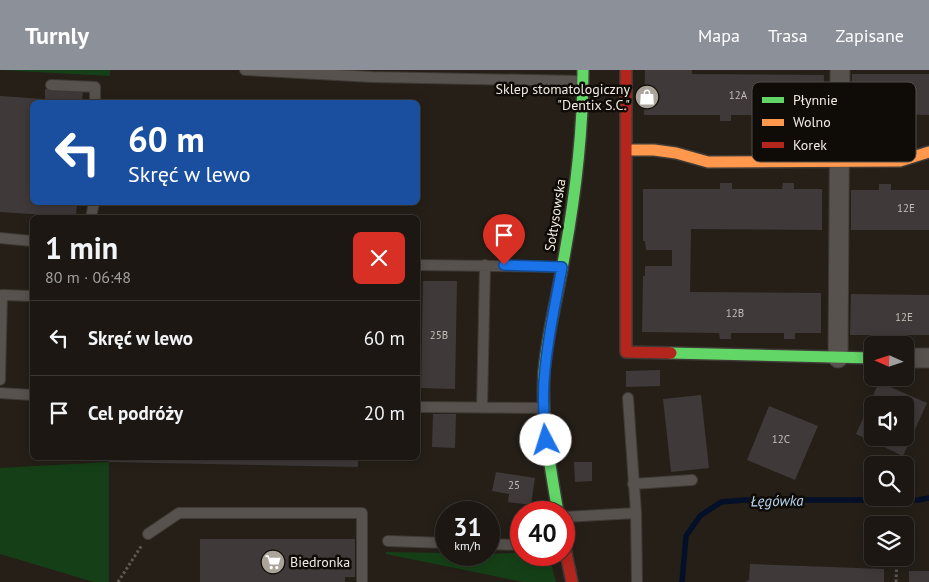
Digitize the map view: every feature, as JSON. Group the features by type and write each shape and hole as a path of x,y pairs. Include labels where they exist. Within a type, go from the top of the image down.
{"street":[{"path":"626,70 626,352 864,358"},
{"name":"Sołtysowska","path":"556,501 546,440 544,371 581,138 584,75"},
{"path":"627,150 676,152 708,162 752,162"},
{"path":"916,156 929,152"},
{"path":"838,358 840,162"},
{"path":"914,358 929,358"},
{"path":"569,566 572,582"}],"lane":[{"path":"245,70 292,71 372,77 584,75"},
{"path":"51,85 95,87 95,100"},
{"path":"0,238 30,241"},
{"path":"420,265 562,267"},
{"path":"482,408 485,265"},
{"path":"0,380 2,295 30,296"},
{"path":"0,393 30,394"},
{"path":"628,398 636,513 637,582"},
{"path":"420,406 544,408"},
{"path":"633,484 692,480"},
{"path":"148,534 179,513 362,513 362,582"},
{"path":"575,516 636,513"},
{"path":"388,541 435,542"}],"path":[{"path":"118,582 148,534"},
{"path":"896,582 897,566"}],"green space":[{"path":"0,70 110,70 110,76"},
{"path":"109,462 109,582 94,582 0,554 0,468"},
{"path":"386,552 435,553 435,564 386,554"},
{"path":"510,553 510,566 552,566 556,582 523,582 445,566 500,566 500,554"}],"building":[{"path":"645,70 692,70 692,74 824,75 824,82 752,82 752,115 731,115 731,121 720,121 720,115 644,115"},
{"path":"852,74 929,74 929,115 916,115 916,82 852,82"},
{"path":"45,89 83,91 82,100 30,100 30,205 77,205 76,215 0,212 0,96 45,99"},
{"path":"720,183 732,183 732,189 782,189 783,183 794,183 794,189 822,189 822,230 691,229 690,292 821,293 821,333 795,333 795,339 784,339 784,333 731,333 731,339 720,339 719,333 642,332 643,276 645,276 645,266 672,266 672,250 646,250 645,241 643,241 643,189 720,189"},
{"path":"879,184 891,184 891,190 929,190 929,230 851,230 851,190 879,190"},
{"path":"423,281 457,281 455,389 421,388"},
{"path":"851,294 929,295 929,335 850,335"},
{"path":"660,370 660,386 626,387 626,371"},
{"path":"877,386 888,386 911,396 873,396"},
{"path":"701,395 709,468 671,472 663,399"},
{"path":"914,397 927,403 914,432"},
{"path":"769,406 818,426 795,480 747,460"},
{"path":"433,414 456,414 455,448 432,447"},
{"path":"864,416 864,438 856,434"},
{"path":"882,446 908,446 903,456"},
{"path":"109,460 358,460 358,467 109,462"},
{"path":"574,462 592,462 592,481 575,482"},
{"path":"496,472 535,478 532,501 508,502 509,494 492,491"},
{"name":"Biedronka","path":"200,539 355,539 355,577 345,577 345,582 200,582"},
{"path":"750,564 884,569 884,582 745,582 749,580"},
{"path":"909,571 929,571 929,582 909,582"}],"waterway":[{"name":"Łęgówka","path":"682,582 686,536 700,516 721,502 744,500 918,500 929,498"}],"traffic: fast":[{"path":"556,501 545,425 544,372 547,344 575,191 582,119 583,70"},
{"path":"671,353 864,358"}],"traffic: slow":[{"path":"627,150 654,150 676,153 708,162 752,162"},
{"path":"916,156 929,152"}],"traffic: jam":[{"path":"626,70 626,352 671,353"},
{"path":"569,566 572,582"}],"place":[{"name":"Sklep stomatologiczny \"Dentix S.C.\"","path":"647,97"},
{"name":"Biedronka","path":"273,562"}],"route":[{"path":"504,265 562,267 544,371 546,440"}]}
